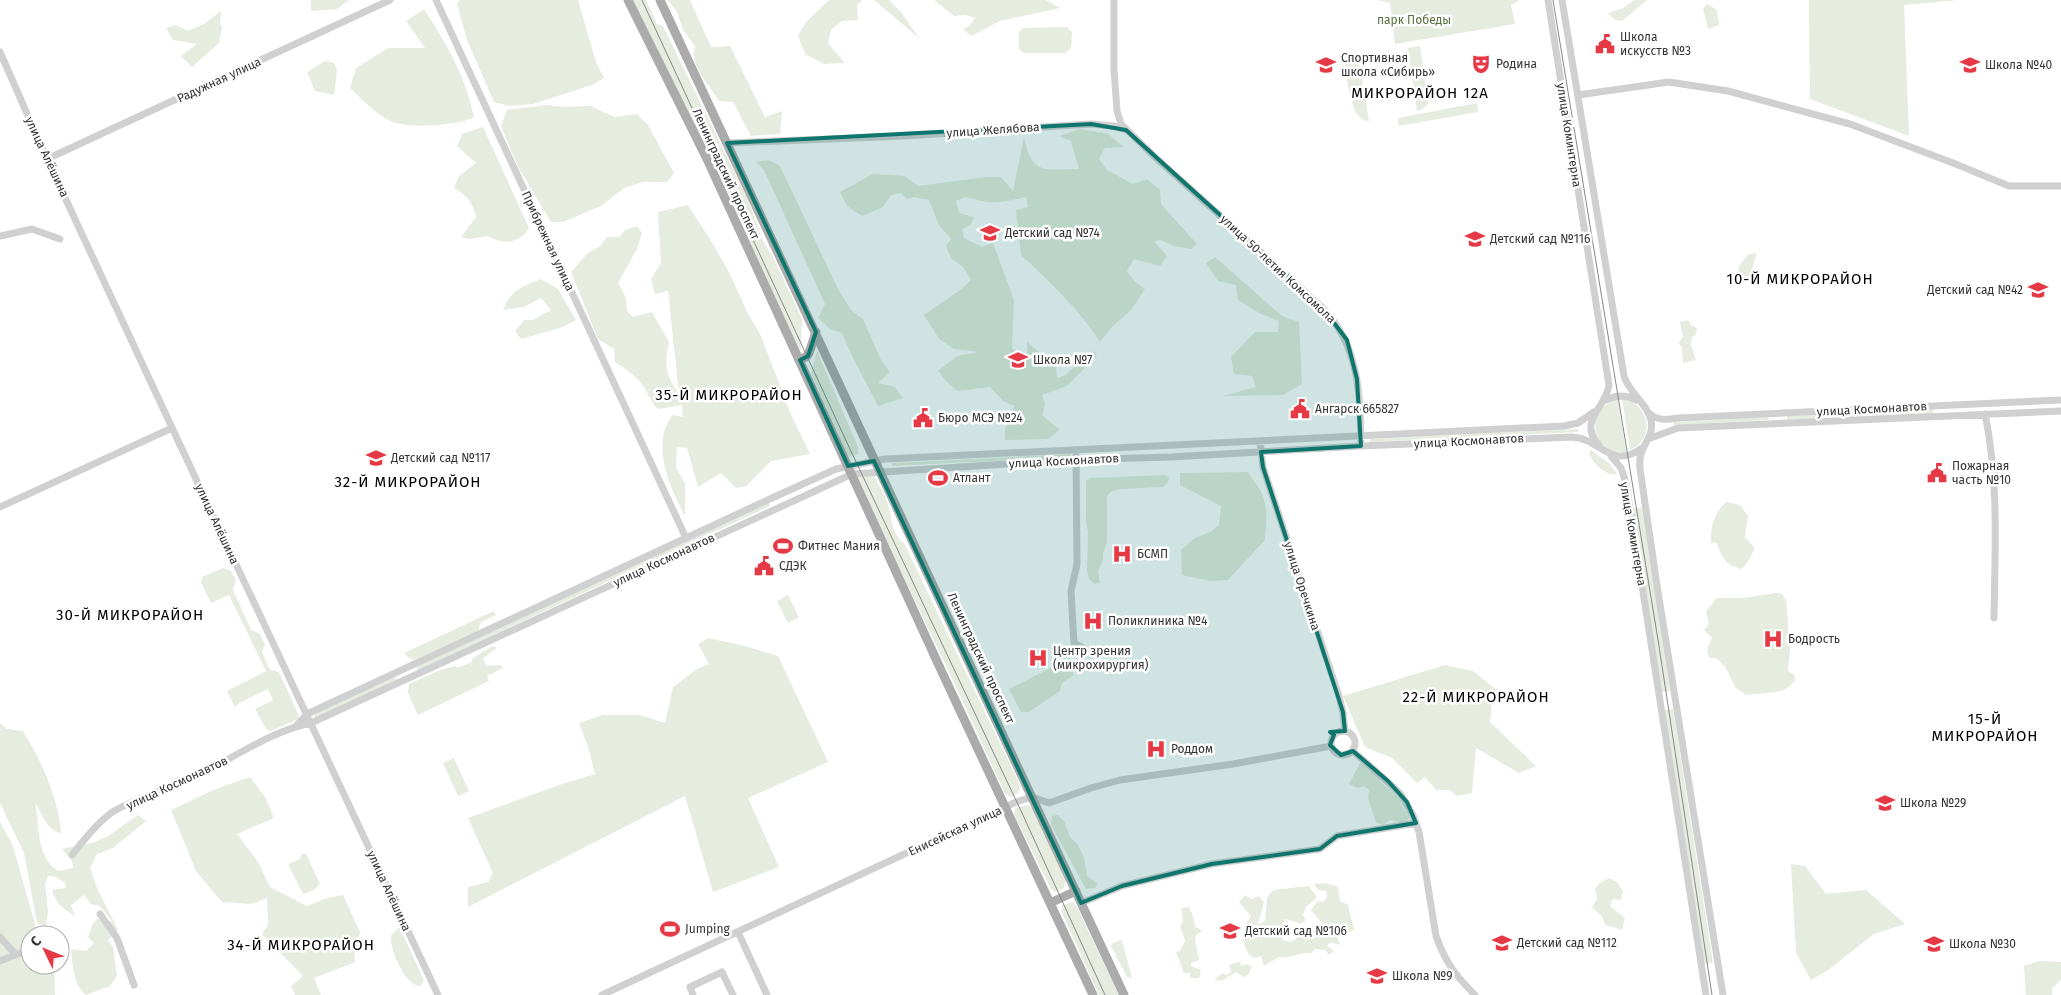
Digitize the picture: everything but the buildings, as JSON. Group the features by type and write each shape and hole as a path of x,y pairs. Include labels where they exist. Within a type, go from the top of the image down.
{"main road":[{"name":"Ленинградский проспект","path":"628,0 707,159 1093,995"},
{"name":"Ленинградский проспект","path":"660,0 1124,995"},
{"path":"800,360 808,356 816,332"},
{"path":"1050,903 1076,891"}],"street":[{"name":"Радужная улица","path":"47,159 390,0"},
{"name":"Прибрежная улица","path":"436,0 686,538"},
{"path":"1114,0 1113,27 1117,111 1119,122 1126,130"},
{"name":"улица Коминтерна","path":"1548,0 1608,378 1608,390 1603,402"},
{"name":"улица Коминтерна","path":"1562,0 1624,376 1628,387 1644,406 1651,422 1648,439"},
{"name":"улица Алёшина","path":"0,52 47,159 438,995"},
{"path":"1578,95 1669,82 1728,91 1850,124 2009,186 2061,186"},
{"path":"1100,124 1113,121 1117,111"},
{"name":"улица Желябова","path":"727,143 895,136 1100,124 1126,130"},
{"name":"улица 50-летия Комсомола","path":"1126,130 1317,303 1340,327 1347,340 1357,379 1361,446"},
{"path":"0,236 32,229 60,239"},
{"name":"улица Космонавтов","path":"1603,402 1614,396 1628,396 1640,402 1652,416 1665,420 2061,400"},
{"path":"1594,412 1603,402"},
{"name":"улица Космонавтов","path":"1648,439 1678,428 2061,411"},
{"name":"улица Коминтерна","path":"1594,412 1591,430 1595,442 1618,463 1626,483 1706,995"},
{"name":"улица Космонавтов","path":"72,855 107,814 295,727 311,723 776,508 850,470 874,461 1564,426 1578,423 1594,412"},
{"path":"1778,413 1778,425"},
{"path":"1985,414 1995,481 1994,618"},
{"path":"0,505 172,428"},
{"name":"улица Космонавтов","path":"295,727 307,714 836,469 878,471 1076,459 1261,452 1572,436 1584,438 1616,456 1634,454 1642,448"},
{"path":"1642,448 1648,439"},
{"name":"улица Оречкина","path":"1260,441 1263,467 1341,704 1345,731 1354,739 1355,746 1352,750 1400,793 1407,802 1416,823 1440,949 1448,966 1475,995"},
{"name":"улица Коминтерна","path":"1642,448 1639,460 1646,520 1723,995"},
{"path":"1077,451 1076,564 1071,592 1072,629 1074,643 1087,650"},
{"path":"772,498 776,508"},
{"path":"405,668 409,677"},
{"path":"1345,731 1334,736 1331,746 1334,752 1341,755 1348,754 1352,750"},
{"name":"Енисейская улица","path":"602,995 1005,807 1032,797 1049,803 1120,780 1233,764 1331,746"},
{"path":"1081,903 1122,886 1212,864 1320,849 1337,836 1416,823"},
{"path":"100,914 117,938 134,985"},
{"path":"738,932 767,995"},
{"path":"0,937 16,955"},
{"path":"0,962 20,953"},
{"path":"693,995 690,988 722,972 733,995"}],"highlighted area":[{"path":"1091,124 1126,130 1322,307 1347,340 1357,379 1361,446 1261,452 1263,467 1343,712 1345,731 1330,732 1334,735 1330,745 1341,755 1353,751 1388,781 1407,802 1416,823 1337,836 1320,849 1212,864 1122,886 1081,903 874,461 848,466 800,360 808,356 816,332 727,143"}],"green space":[{"path":"311,0 349,0 337,9 311,11"},
{"path":"460,0 578,0 596,62 604,78 592,85 533,104 509,106 494,102 467,40 457,4"},
{"path":"633,0 646,0 657,24 663,26 749,202 762,239 773,257 802,319 801,350 798,350 733,203"},
{"path":"668,0 690,0 711,47 730,46 765,117 782,111 780,134 751,136 733,102 719,101 697,68 694,53 695,46 683,30 677,12"},
{"path":"829,0 862,0 857,6 858,20 842,21 831,30 828,43 845,63 824,64 805,54 798,35 807,21"},
{"path":"874,0 889,0 901,12 919,38"},
{"path":"934,0 1046,0 1060,8 1000,21 971,36 963,29 969,26 975,18 966,15 954,16"},
{"name":"парк Победы","path":"1377,0 1520,0 1511,5 1515,24 1395,44 1390,3"},
{"path":"1634,0 1647,0 1622,21 1614,19 1608,13 1623,8"},
{"path":"1809,0 1959,0 1904,5 1909,136 1810,99"},
{"path":"1707,4 1717,10 1719,25 1708,29 1703,9"},
{"path":"424,9 454,61 466,87 474,117 467,120 457,123 419,126 397,123 379,114 350,88 356,68 388,48 425,48 406,21"},
{"path":"221,11 220,23 222,28 219,43 192,67 181,56 197,44 173,40 166,28 176,25 188,31 204,24"},
{"path":"1067,27 1072,32 1071,48 1065,53 1023,53 1019,49 1019,31 1024,28"},
{"path":"1420,46 1428,104 1417,111 1408,48"},
{"path":"1358,57 1369,121 1362,119 1357,114 1348,85 1344,58"},
{"path":"325,61 334,63 337,70 334,95 315,91 307,72"},
{"path":"1477,103 1478,112 1399,126 1398,118"},
{"path":"546,105 562,107 590,106 615,117 637,114 648,125 674,173 667,182 643,182 624,188 601,206 563,222 551,222 518,167 501,126 507,110"},
{"path":"483,127 529,228 516,240 505,242 488,236 469,239 461,237 476,217 469,200 454,188 459,176 476,163 457,146 462,134"},
{"path":"1080,129 1108,134 1124,147 1105,148 1099,159 1107,170 1133,184 1147,179 1160,190 1161,204 1197,244 1191,249 1174,246 1161,240 1154,241 1167,256 1160,266 1134,259 1127,271 1135,282 1145,289 1131,310 1112,327 1100,342 1073,307 1021,255 1016,210 1028,207 1026,197 996,202 966,197 956,201 959,213 974,217 971,224 962,230 964,238 982,247 993,243 1014,300 1012,346 1016,356 1027,357 1027,341 1056,368 1057,378 1065,375 1093,351 1097,355 1067,386 1042,395 1045,404 1042,415 1060,430 1048,439 1005,440 1005,428 1013,419 1010,412 1015,406 1003,401 990,387 958,391 938,371 957,356 979,352 954,349 939,339 924,315 963,288 971,280 963,267 951,258 946,246 951,239 939,225 929,200 914,197 907,199 901,193 891,195 883,207 862,216 847,206 840,192 873,174 905,176 918,186 986,177 1001,177 1013,191 1024,137 1031,158 1041,168 1079,169 1071,141 1059,136"},
{"path":"769,160 780,166 838,289 851,310 863,319 881,360 890,372 878,383 895,387 903,398 878,406 842,333 830,329 818,318 825,304 764,170 756,162"},
{"path":"688,205 731,276 747,312 761,336 790,412 810,454 771,461 746,486 736,488 721,473 698,487 687,448 677,447 676,468 685,483 685,516 668,478 662,447 664,431 672,415 683,417 682,405 658,409 639,381 615,362 614,349 598,339 571,272 588,253 600,246 607,237 620,237 625,230 637,226 642,233 637,249 618,283 626,298 627,311 633,317 652,312 669,342 666,357 668,375 679,394 668,291 655,294 651,279 661,263 658,212"},
{"path":"1757,253 1748,281 1737,274 1740,264 1749,254"},
{"path":"1215,257 1282,316 1299,322 1302,384 1283,395 1223,396 1256,387 1252,376 1234,374 1231,357 1255,332 1278,332 1279,321 1261,314 1238,300 1236,285 1218,281 1206,263"},
{"path":"541,279 558,289 576,320 563,327 521,339 515,331 524,320 533,320 551,310 541,298 524,307 503,310 514,293 528,284"},
{"path":"1688,320 1691,325 1697,328 1696,335 1692,337 1691,345 1696,360 1683,363 1682,347 1678,343 1683,337 1680,322"},
{"path":"817,351 858,447 858,454 848,458 811,373"},
{"path":"1618,399 1626,452 1614,451 1605,446 1598,439 1595,430 1599,412 1607,404"},
{"path":"1622,399 1638,407 1644,414 1646,421 1644,438 1639,445 1630,450"},
{"path":"1933,410 1933,414 1787,420 1787,416"},
{"path":"1768,417 1769,420 1673,425 1674,422"},
{"path":"1578,429 1578,432 1370,442 1370,439"},
{"path":"1591,450 1610,464 1617,474 1608,473 1600,468 1590,456 1589,452"},
{"path":"1071,454 1072,457 892,466 892,463"},
{"path":"1248,472 1259,488 1264,500 1266,514 1265,540 1228,580 1210,581 1182,575 1181,550 1195,538 1211,532 1219,525 1221,506 1180,485 1180,473"},
{"path":"854,474 874,476 884,494 894,530 904,543 1020,785 1018,793 1011,797 1005,794 951,676"},
{"path":"1165,475 1169,477 1168,482 1163,487 1120,489 1110,492 1107,497 1107,542 1103,553 1103,560 1098,571 1100,583 1095,584 1089,579 1087,571 1086,481 1090,478"},
{"path":"1726,502 1740,505 1748,516 1745,537 1755,548 1742,569 1728,563 1722,556 1716,542 1711,543 1714,521 1718,511"},
{"path":"769,503 770,506 418,670 416,667"},
{"path":"1633,508 1642,508 1670,691 1661,692"},
{"path":"223,568 231,571 236,580 233,590 251,630 260,634 265,644 262,652 270,670 279,672 299,716 298,719 271,731 266,729 255,709 273,700 268,689 239,703 235,707 227,691 266,671 229,595 211,603 201,583 202,577"},
{"path":"1776,593 1782,594 1786,600 1790,649 1788,671 1795,675 1795,681 1786,689 1777,692 1746,695 1735,687 1726,668 1716,658 1710,658 1708,655 1708,648 1712,638 1704,630 1709,624 1706,611 1717,598 1743,598"},
{"path":"788,595 799,617 788,623 777,601"},
{"path":"494,611 496,615 481,622 478,631 414,660 404,653"},
{"path":"708,638 778,656 828,762 748,798 779,867 713,892 685,796 468,907 468,887 488,882 493,873 468,818 595,774 579,723 603,715 640,715 665,723 673,687 697,669 709,664 698,644"},
{"path":"492,646 497,648 483,658 486,666 501,665 503,668 487,676 489,681 418,715 408,693 409,684 440,670 456,666 457,668 472,662 472,659"},
{"path":"1070,658 1074,675 1062,683 1060,691 1029,712 1021,712 1009,689"},
{"path":"1445,665 1473,671 1503,695 1492,704 1490,722 1536,766 1519,773 1476,748 1472,793 1457,796 1449,790 1436,790 1425,777 1417,783 1392,758 1365,747 1343,696"},
{"path":"395,677 397,681 316,718 314,714"},
{"path":"1673,709 1713,963 1704,964 1664,710"},
{"path":"0,723 7,729 23,731 37,755 48,780 53,793 61,833 56,832 48,825 35,803 42,849 51,865 58,871 73,868 72,861 62,849 95,842 108,836 138,815 146,821 113,848 97,854 90,868 97,888 118,930 108,940 113,947 117,976 110,986 86,995 76,980 71,949 86,951 94,943 88,937 93,923 98,918 105,926 112,921 100,906 91,904 84,895 71,905 75,916 66,911 58,902 52,890 66,888 65,883 56,877 48,876 45,884 48,910 46,925 37,923 24,853 0,803"},
{"path":"454,758 469,791 458,796 443,763"},
{"path":"1360,763 1367,767 1386,787 1397,794 1410,816 1406,823 1389,820 1384,825 1376,823 1368,798 1369,790 1364,786 1358,788 1349,784"},
{"path":"250,777 265,797 274,818 237,834 258,862 270,887 307,906 327,898 343,895 360,932 354,951 355,962 314,978 321,995 295,995 291,986 303,976 262,934 268,925 267,898 251,904 222,902 196,871 171,810 216,789"},
{"path":"1027,805 1032,807 1066,880 1064,888 1056,892 1051,889 1014,815 1015,808"},
{"path":"1058,815 1064,821 1070,837 1078,845 1084,857 1087,876 1098,884 1095,888 1086,889 1051,825 1052,816"},
{"path":"0,822 13,846 35,925 20,925 20,975 54,975 55,995 0,995"},
{"path":"302,854 306,854 320,884 314,890 303,894 288,864 300,859"},
{"path":"1791,864 1805,866 1826,894 1866,890 1905,924 1874,934 1828,970 1811,980 1796,953"},
{"path":"1609,878 1617,882 1623,891 1621,900 1613,899 1610,906 1625,918 1622,930 1605,925 1602,916 1592,908 1597,899 1595,889 1600,883"},
{"path":"1326,883 1338,887 1340,901 1348,905 1354,930 1348,933 1342,927 1336,933 1340,945 1330,942 1327,946 1334,951 1329,955 1325,950 1315,949 1311,953 1279,957 1264,966 1261,956 1254,958 1249,954 1244,944 1244,933 1251,916 1239,902 1245,895 1251,899 1259,896 1264,902 1258,924 1265,921 1267,898 1273,890 1309,886 1317,897 1306,907 1303,915 1306,920 1301,924 1286,919 1281,926 1283,940 1291,942 1296,939 1298,933 1308,930 1317,931 1323,924 1311,910 1318,901 1323,902 1327,897 1326,891 1318,890 1314,884"},
{"path":"1073,902 1119,995 1099,995 1061,911 1062,905"},
{"path":"1189,907 1195,927 1202,932 1197,934 1195,938 1199,960 1191,963 1191,966 1201,970 1199,978 1190,978 1190,973 1184,973 1176,952 1180,951 1185,941 1180,926 1183,921 1181,908"},
{"path":"400,928 424,980 421,986 415,985 409,980 395,957 391,935"},
{"path":"1122,940 1132,978 1127,977 1111,946 1113,943"},
{"path":"2039,961 2061,962 2061,980 2052,988 2052,995 2026,995 2024,966"},
{"path":"1240,962 1241,966 1248,964 1252,967 1249,974 1244,977 1236,972 1221,981 1214,980 1223,973 1226,975 1231,972 1229,966"}],"tram line":[{"path":"642,0 849,447 1022,813 1105,995"},
{"path":"1553,0 1659,646 1712,995"}],"place":[{"name":"Школа искусств №3","path":"1605,44"},
{"name":"Родина","path":"1481,64"},
{"name":"Спортивная школа «Сибирь»","path":"1326,65"},
{"name":"Школа №40","path":"1970,65"},
{"name":"Детский сад №74","path":"990,233"},
{"name":"Детский сад №116","path":"1475,239"},
{"name":"Детский сад №42","path":"2038,290"},
{"name":"Школа №7","path":"1018,360"},
{"name":"Ангарск 665827","path":"1300,409"},
{"name":"Бюро МСЭ №24","path":"923,418"},
{"name":"Детский сад №117","path":"376,458"},
{"name":"Пожарная часть №10","path":"1937,473"},
{"name":"Атлант","path":"938,478"},
{"name":"Фитнес Мания","path":"783,546"},
{"name":"БСМП","path":"1122,554"},
{"name":"СДЭК","path":"764,566"},
{"name":"Поликлиника №4","path":"1093,621"},
{"name":"Бодрость","path":"1773,639"},
{"name":"Центр зрения (микрохирургия)","path":"1038,658"},
{"name":"Роддом","path":"1156,749"},
{"name":"Школа №29","path":"1885,803"},
{"name":"Jumping","path":"670,929"},
{"name":"Детский сад №106","path":"1230,931"},
{"name":"Детский сад №112","path":"1502,943"},
{"name":"Школа №30","path":"1934,944"},
{"name":"Школа №9","path":"1377,976"}],"district":[{"name":"МИКРОРАЙОН 12А","path":"1420,93"},
{"name":"10-Й МИКРОРАЙОН","path":"1800,279"},
{"name":"35-Й МИКРОРАЙОН","path":"729,395"},
{"name":"32-Й МИКРОРАЙОН","path":"408,482"},
{"name":"30-Й МИКРОРАЙОН","path":"130,615"},
{"name":"22-Й МИКРОРАЙОН","path":"1476,697"},
{"name":"15-Й МИКРОРАЙОН","path":"1985,728"},
{"name":"34-Й МИКРОРАЙОН","path":"301,945"}]}
